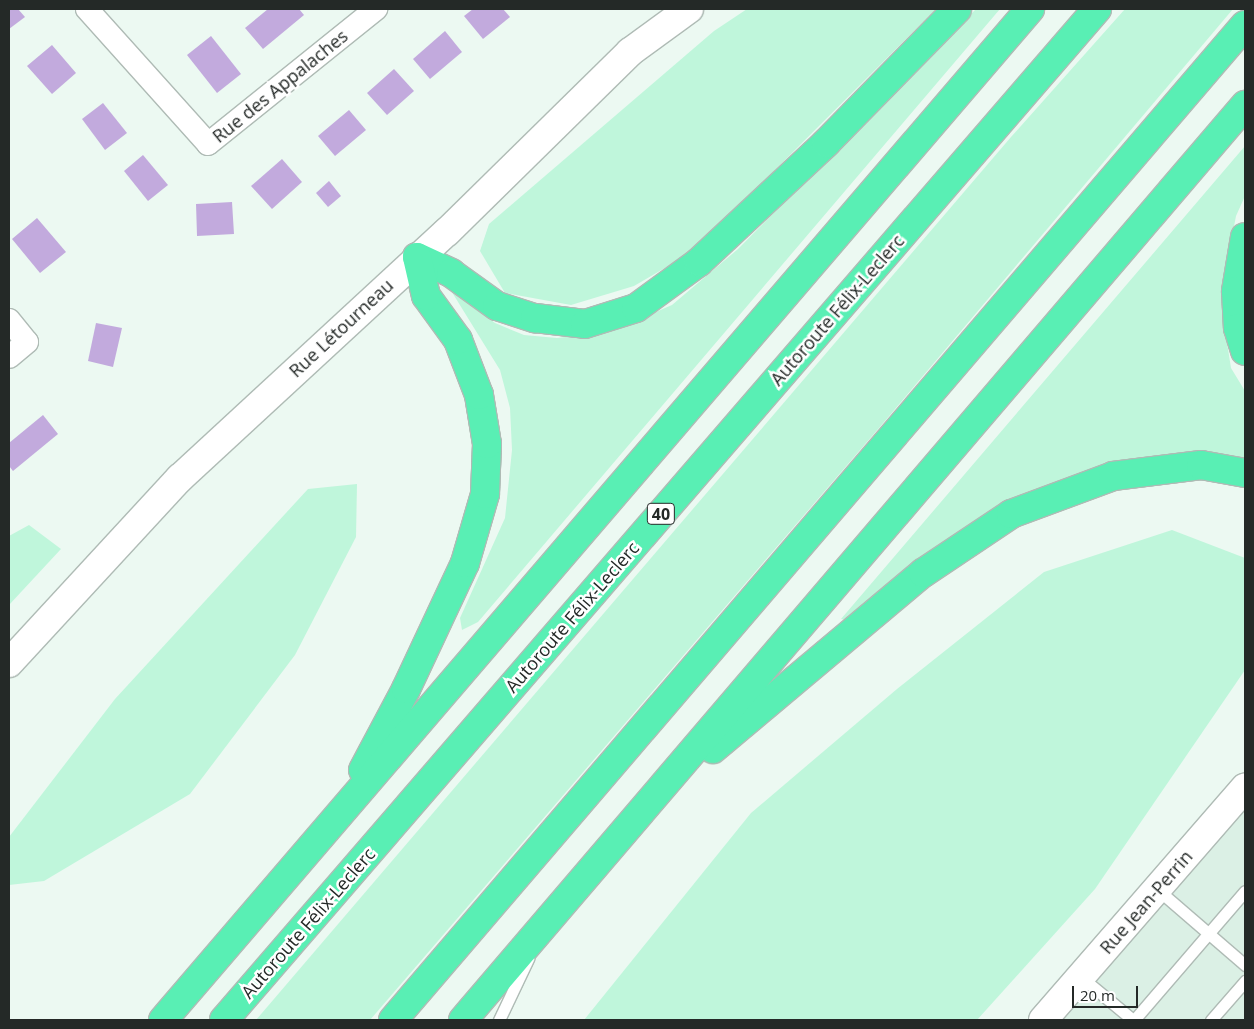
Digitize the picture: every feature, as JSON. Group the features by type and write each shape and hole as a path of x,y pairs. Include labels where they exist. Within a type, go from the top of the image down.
{"highway":[{"path":"417,257 451,273 497,306 535,318 585,324 636,308 700,262 826,143 957,9"},
{"path":"155,1020 171,1011 1030,9"},
{"name":"Autoroute Félix-Leclerc","path":"224,1020 1097,9"},
{"path":"393,1020 1245,24"},
{"path":"463,1020 1245,105"},
{"path":"1245,237 1236,291 1238,328 1245,351"},
{"path":"339,816 406,689 465,563 485,494 487,444 479,395 458,340 426,296 417,257"},
{"path":"652,800 922,573 1011,514 1113,476 1201,465 1245,473"}],"street":[{"name":"Rue des Appalaches","path":"87,9 208,144 376,9"},
{"name":"Rue Létourneau","path":"9,663 180,478 417,257 630,52 689,9"},
{"path":"9,320 27,342 9,357"},
{"name":"Rue Jean-Perrin","path":"1044,1019 1245,788"}],"lane":[{"path":"1157,889 1245,965"},
{"path":"1081,977 1134,1020 1245,891"},
{"path":"499,1020 546,923"},
{"path":"1211,1020 1245,981"}],"shaded area":[{"path":"1245,788 1245,1020 1043,1020"}],"green space":[{"path":"747,9 936,9 694,251 634,286 571,305 505,293 480,251 489,224 714,31"},
{"path":"976,9 1000,9 478,622 462,630 460,618 505,518 512,450 510,408 500,370 450,289 495,323 524,335 557,338 594,334 635,321 672,305 738,249"},
{"path":"1125,9 1233,9 879,428 370,1020 256,1020 1011,137"},
{"path":"1245,146 1245,196 1236,216 1224,278 1224,324 1231,368 1245,391 1245,466 1207,460 978,520 918,560 851,621 841,619"},
{"path":"357,484 356,537 295,655 190,794 44,881 9,885 9,837 115,699 308,489"},
{"path":"29,525 61,549 9,605 9,536"},
{"path":"1172,530 1245,558 1245,670 1095,889 977,1020 584,1020 751,813 897,689 1044,572"}],"building":[{"path":"9,9 18,9 25,17 9,29"},
{"path":"268,9 299,9 304,15 263,49 245,28"},
{"path":"473,9 503,9 510,17 483,39 464,16"},
{"path":"445,31 462,52 430,79 413,59"},
{"path":"211,36 241,74 217,93 187,55"},
{"path":"52,45 76,73 52,94 27,66"},
{"path":"394,69 414,91 387,115 367,93"},
{"path":"103,103 127,133 105,150 82,119"},
{"path":"349,110 366,130 335,156 318,136"},
{"path":"143,155 168,185 148,201 124,171"},
{"path":"282,159 302,182 272,209 251,186"},
{"path":"329,181 341,196 328,207 316,193"},
{"path":"232,202 234,234 197,236 196,204"},
{"path":"37,218 66,252 40,273 12,239"},
{"path":"96,323 122,328 113,367 88,361"},
{"path":"43,415 58,434 13,471 9,466 9,443"}]}
